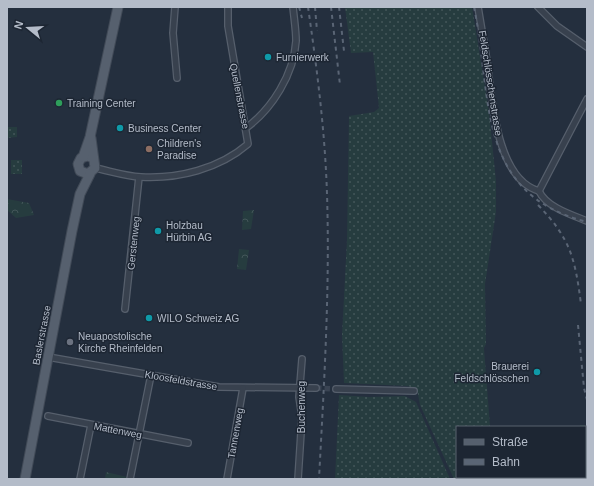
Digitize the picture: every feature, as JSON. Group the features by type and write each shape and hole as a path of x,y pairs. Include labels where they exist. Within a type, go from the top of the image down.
{"main road":[{"path":"90,137 93,158 96,163 93,171 86,174 80,171 78,164 83,157 90,137 118,7"},
{"path":"83,157 88,156 93,158"},
{"name":"Baslerstrasse","path":"24,479 80,194 80,171"},
{"name":"Baslerstrasse","path":"80,194 93,171"}],"street":[{"path":"175,7 173,33 177,78"},
{"name":"Quellenstrasse","path":"93,171 140,177 188,174 210,166 240,151 248,144 228,26 228,7"},
{"path":"246,128 270,104 286,79 296,42 293,7"},
{"name":"Feldschlösschenstrasse","path":"478,7 493,106 500,139 508,159 522,181 530,188 540,191 542,197 548,202 587,221"},
{"path":"538,7 557,26 587,47"},
{"path":"540,191 587,99"},
{"name":"Gerstenweg","path":"125,309 140,177"},
{"name":"Kloosfeldstrasse","path":"48,358 219,387 316,388"},
{"name":"Buchenweg","path":"298,479 302,417 300,388 302,359"},
{"path":"130,479 151,375"},
{"name":"Tannenweg","path":"227,479 243,388"},
{"path":"336,389 414,391"},
{"name":"Mattenweg","path":"48,416 188,444"},
{"path":"80,479 91,425"}],"green space":[{"path":"345,7 472,7 489,112 496,181 496,212 485,284 486,344 484,348 490,426 456,426 456,478 586,478 586,452 587,479 454,479 420,405 417,389 407,386 344,383 342,335 347,240 349,116 374,112 379,108 373,52 351,53"},
{"path":"7,127 17,127 17,137 7,138"},
{"path":"11,160 22,160 22,174 11,174"},
{"path":"7,199 29,203 34,215 16,218 7,210"},
{"path":"254,210 251,229 242,230 243,211"},
{"path":"239,249 249,250 246,270 237,269"},
{"path":"339,395 369,397 405,396 416,402 450,479 335,479"},
{"path":"106,472 127,477 127,479 105,479"}],"tunnel":[{"path":"316,388 336,389"}],"railway":[{"path":"299,7 302,18"},
{"path":"308,7 320,100 327,194 328,230 325,372 319,479"},
{"path":"315,7 317,31"},
{"path":"331,7 340,85"},
{"path":"339,7 344,51"},
{"path":"474,7 480,41 488,107 495,137 507,165 524,189 550,208 587,222"},
{"path":"538,205 558,228 570,250 581,304"},
{"path":"578,325 584,388 587,400"}],"place":[{"name":"Furnierwerk","path":"268,57"},
{"name":"Training Center","path":"59,103"},
{"name":"Business Center","path":"120,128"},
{"name":"Children's Paradise","path":"149,149"},
{"name":"Holzbau Hürbin AG","path":"158,231"},
{"name":"WILO Schweiz AG","path":"149,318"},
{"name":"Neuapostolische Kirche Rheinfelden","path":"70,342"},
{"name":"Brauerei Feldschlösschen","path":"537,372"}]}
